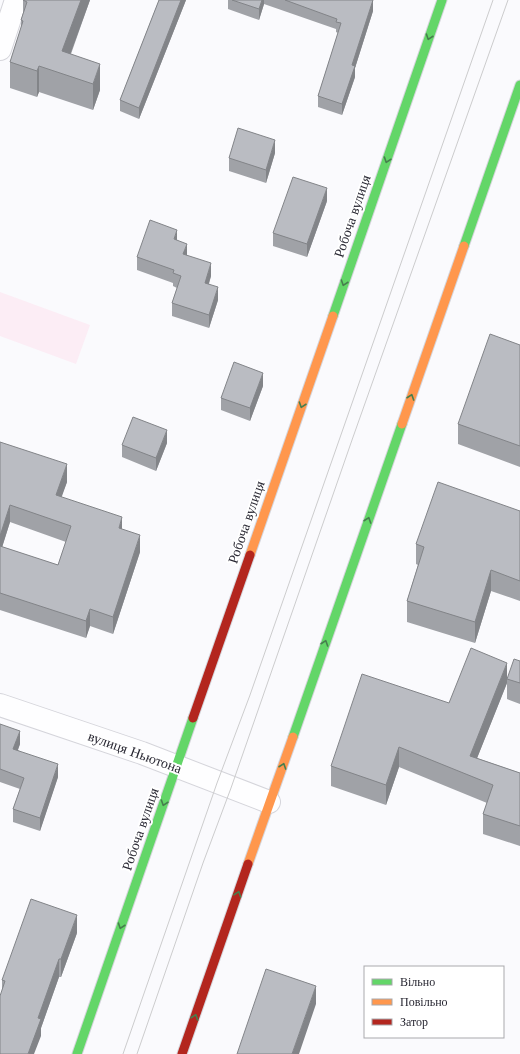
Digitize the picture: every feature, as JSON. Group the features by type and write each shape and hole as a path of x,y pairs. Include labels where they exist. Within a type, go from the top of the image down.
{"main road":[{"name":"Робоча вулиця","path":"77,1054 442,0"},
{"path":"182,1054 520,85"}],"street":[{"path":"0,49 16,0"},
{"name":"вулиця Ньютона","path":"0,705 142,753 269,802"}],"shaded area":[{"path":"0,292 90,325 76,364 0,336"}],"building":[{"path":"23,0 81,0 62,51 100,64 93,84 39,66 37,71 10,62 23,21 21,20 27,2"},
{"path":"159,0 181,0 139,108 120,100"},
{"path":"232,0 262,0 259,9"},
{"path":"285,0 373,0 352,65 355,66 342,104 318,96 341,23 336,22 337,19"},
{"path":"238,128 275,140 266,170 229,158"},
{"path":"293,177 327,188 307,244 273,233"},
{"path":"150,220 177,230 174,239 187,244 183,254 211,263 205,283 218,287 209,315 172,303 181,276 173,273 174,270 137,257"},
{"path":"490,334 520,345 520,446 458,424"},
{"path":"234,362 263,373 250,408 221,398"},
{"path":"133,417 167,430 156,458 122,445"},
{"path":"0,442 67,464 56,495 122,517 119,528 140,535 113,617 90,609 86,621 0,593 0,546 58,565 71,526 10,505 0,536"},
{"path":"438,482 520,511 520,581 491,570 475,622 407,601 424,547 416,544"},
{"path":"471,648 507,663 470,756 520,773 520,826 483,814 493,785 399,747 386,785 331,766 362,674 449,703"},
{"path":"514,659 520,661 520,683 507,679"},
{"path":"0,724 20,731 13,749 58,764 40,818 13,809 24,778 0,769"},
{"path":"31,899 77,915 61,959 59,959 38,1018 41,1019 28,1054 0,1054 0,996 5,981 2,980"},
{"path":"266,969 316,986 292,1054 237,1054"}],"tram line":[{"path":"123,1054 493,0"},
{"path":"137,1054 508,0"}],"traffic: fast":[{"path":"333,316 442,0"},
{"path":"464,246 520,85"},
{"path":"293,737 402,424"},
{"path":"77,1054 193,718"}],"traffic: slow":[{"path":"402,424 464,246"},
{"path":"250,555 333,316"},
{"path":"248,864 293,737"}],"traffic: jam":[{"path":"193,718 250,555"},
{"path":"182,1054 248,864"}]}
